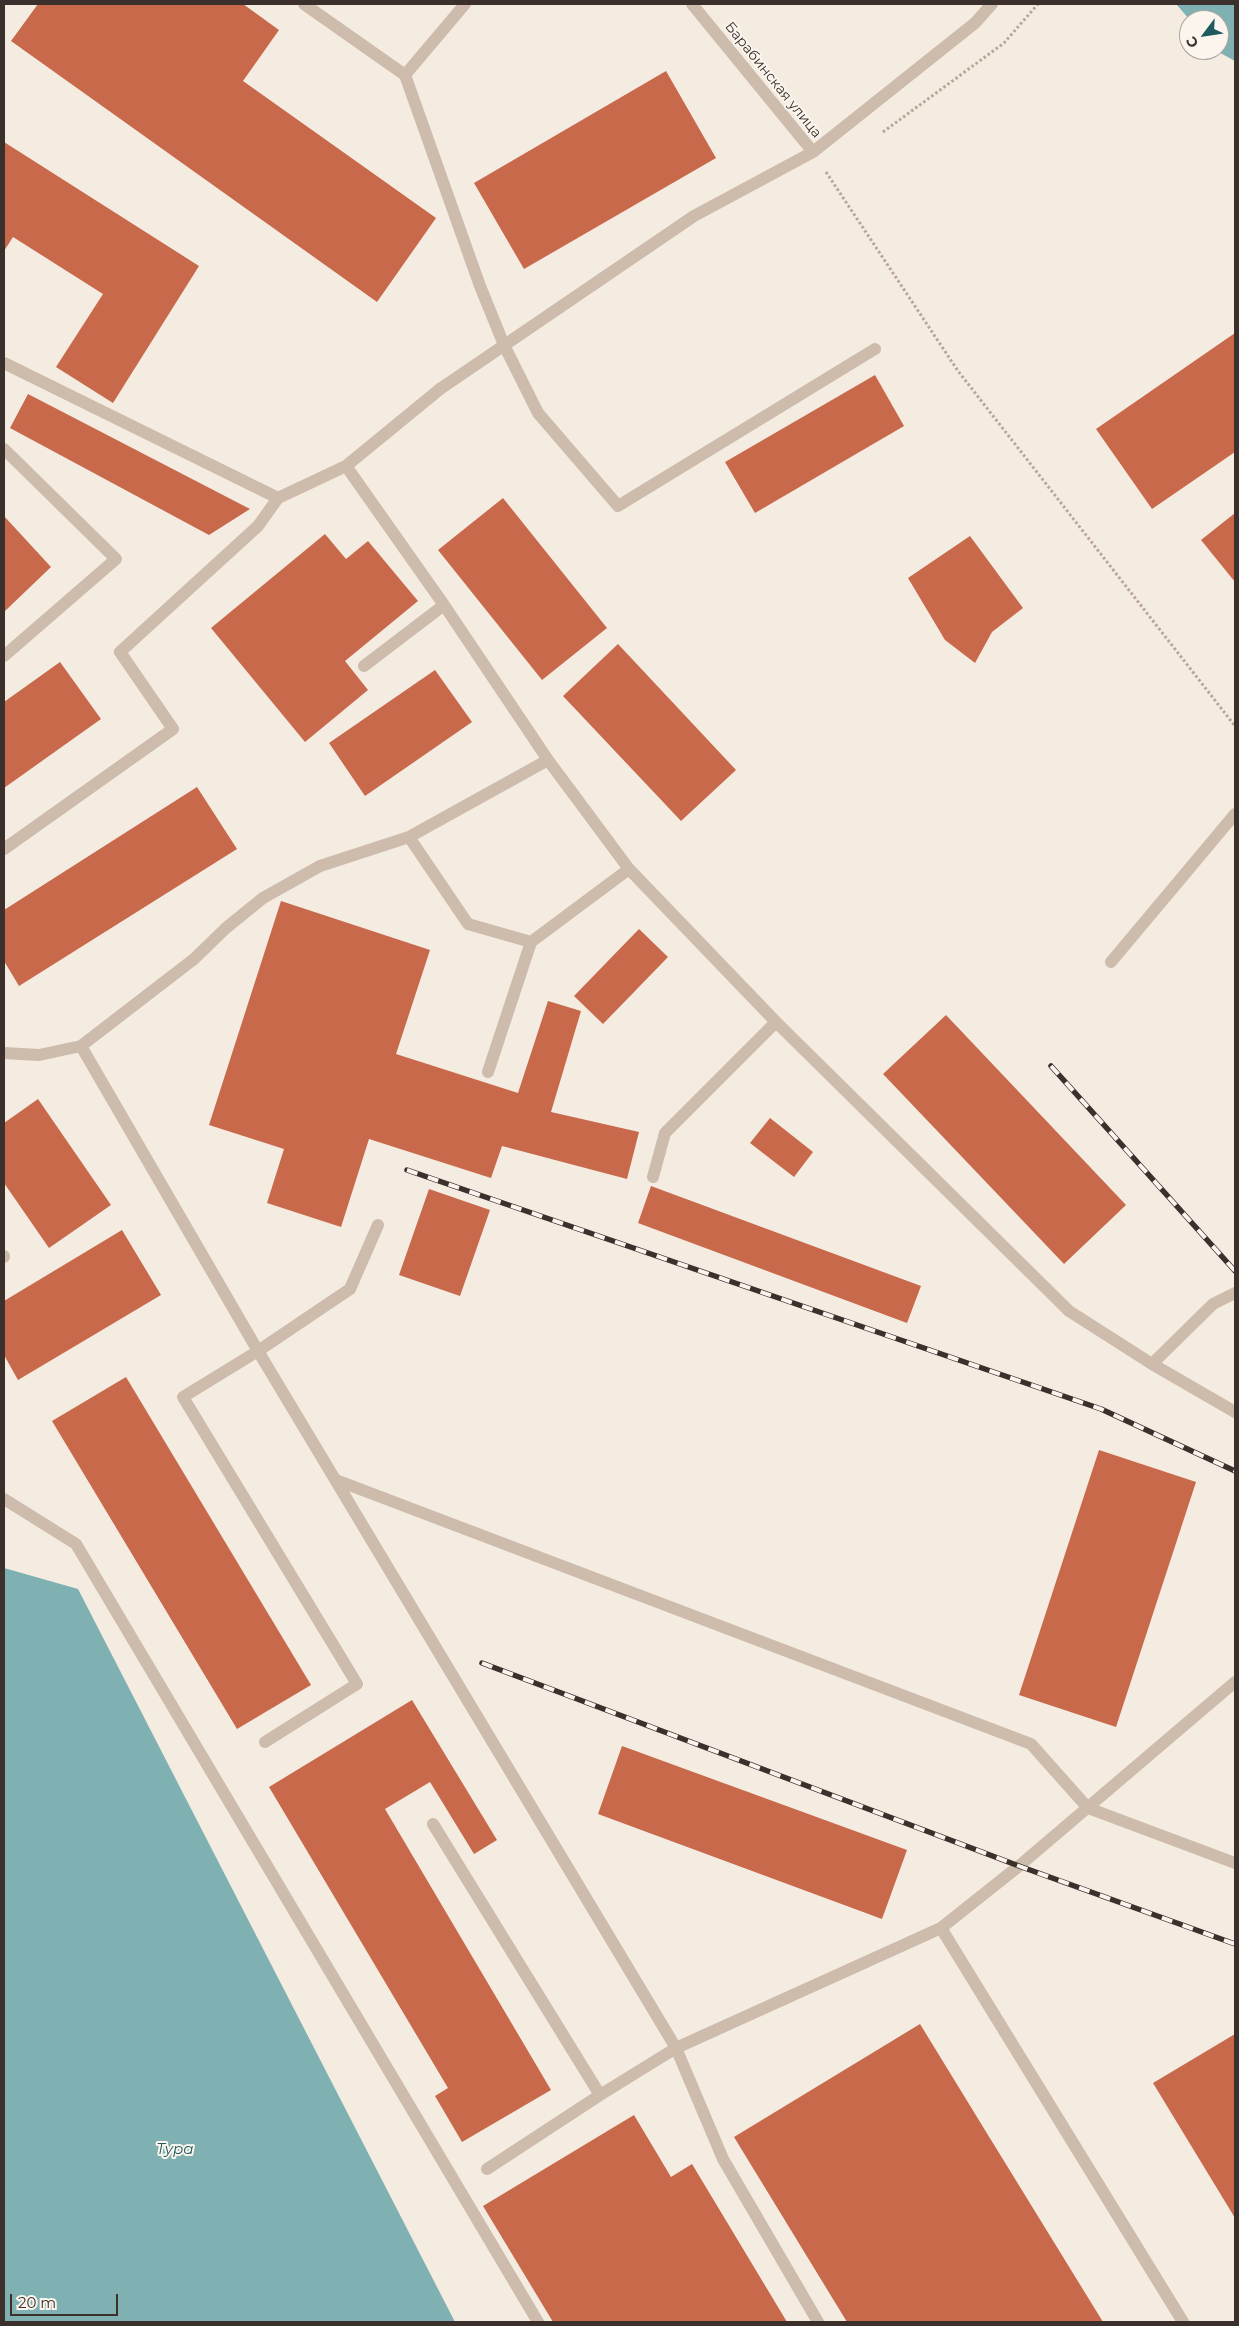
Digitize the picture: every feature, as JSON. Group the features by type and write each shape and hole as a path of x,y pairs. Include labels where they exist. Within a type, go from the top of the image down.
{"street":[{"path":"304,4 405,75 480,286 504,345 538,413 618,506 875,349"},
{"path":"405,75 465,4"},
{"name":"Барабинская улица","path":"692,4 813,152"},
{"path":"4,848 173,729 120,652 258,526 278,498 346,466 440,389 694,216 813,152 975,24 992,4"},
{"path":"5,368 278,498"},
{"path":"4,449 116,559 4,656"},
{"path":"346,466 548,760 629,869 776,1022 1069,1311 1152,1364 1235,1412"},
{"path":"364,666 444,606"},
{"path":"4,1053 39,1055 81,1046 194,959 226,928 264,898 320,866 409,837 548,760"},
{"path":"1111,962 1235,814"},
{"path":"409,837 468,924 531,942"},
{"path":"488,1072 531,942 629,869"},
{"path":"653,1177 664,1133 776,1022"},
{"path":"81,1046 258,1352 676,2048 723,2159 818,2322"},
{"path":"265,1742 357,1684 183,1397 258,1352 350,1289 378,1226"},
{"path":"1152,1364 1213,1304 1235,1293"},
{"path":"336,1480 1032,1744 1088,1808 1235,1862"},
{"path":"4,1499 76,1544 538,2322"},
{"path":"487,2169 676,2048 941,1928 1088,1808 1235,1682"},
{"path":"432,1824 600,2095"},
{"path":"941,1928 1183,2322"}],"path":[{"path":"880,133 1004,43 1038,4"},
{"path":"813,152 958,371 1235,726"}],"water":[{"path":"1176,4 1235,4 1235,61 1229,58 1229,10 1181,10"},
{"name":"Тура","path":"4,1568 78,1589 455,2322 4,2322"}],"building":[{"path":"38,4 243,4 279,30 243,81 436,218 377,302 11,41"},
{"path":"666,71 716,158 524,269 474,183"},
{"path":"4,142 199,266 113,403 56,367 103,294 13,237 4,251"},
{"path":"1235,333 1235,452 1152,509 1096,429"},
{"path":"875,375 904,426 755,513 725,462"},
{"path":"28,394 250,509 209,535 10,428"},
{"path":"503,498 607,628 542,680 438,550"},
{"path":"1235,513 1235,582 1201,540"},
{"path":"4,516 51,567 4,612"},
{"path":"325,534 346,559 368,541 418,601 345,661 368,690 305,742 211,628"},
{"path":"970,536 1023,608 992,632 975,663 945,640 908,578"},
{"path":"618,644 736,770 681,821 563,696"},
{"path":"60,662 101,719 4,788 4,702"},
{"path":"435,670 472,722 365,796 329,743"},
{"path":"197,787 237,849 19,986 4,961 4,910"},
{"path":"281,901 430,950 396,1054 518,1093 548,1001 581,1011 551,1112 639,1132 627,1179 502,1146 491,1178 369,1139 341,1227 267,1203 284,1149 209,1125"},
{"path":"639,929 668,957 603,1024 574,996"},
{"path":"946,1015 1126,1205 1064,1264 883,1074"},
{"path":"38,1099 111,1205 49,1248 4,1183 4,1123"},
{"path":"770,1118 813,1152 794,1177 750,1143"},
{"path":"651,1186 921,1286 907,1323 638,1223"},
{"path":"429,1189 490,1210 460,1296 399,1275"},
{"path":"122,1230 161,1295 18,1380 4,1355 4,1301"},
{"path":"126,1377 311,1685 237,1729 52,1421"},
{"path":"1099,1450 1196,1482 1116,1727 1019,1695"},
{"path":"412,1700 497,1840 474,1854 430,1782 385,1809 551,2090 462,2142 435,2096 448,2088 269,1787"},
{"path":"622,1746 907,1850 882,1919 598,1814"},
{"path":"920,2024 1103,2322 847,2322 734,2137"},
{"path":"1235,2034 1235,2218 1153,2083"},
{"path":"634,2115 671,2177 692,2164 787,2322 553,2322 483,2206"}],"railway":[{"path":"1051,1066 1235,1271"},
{"path":"407,1170 1101,1409 1235,1471"},
{"path":"482,1663 1019,1866 1235,1944"}]}
